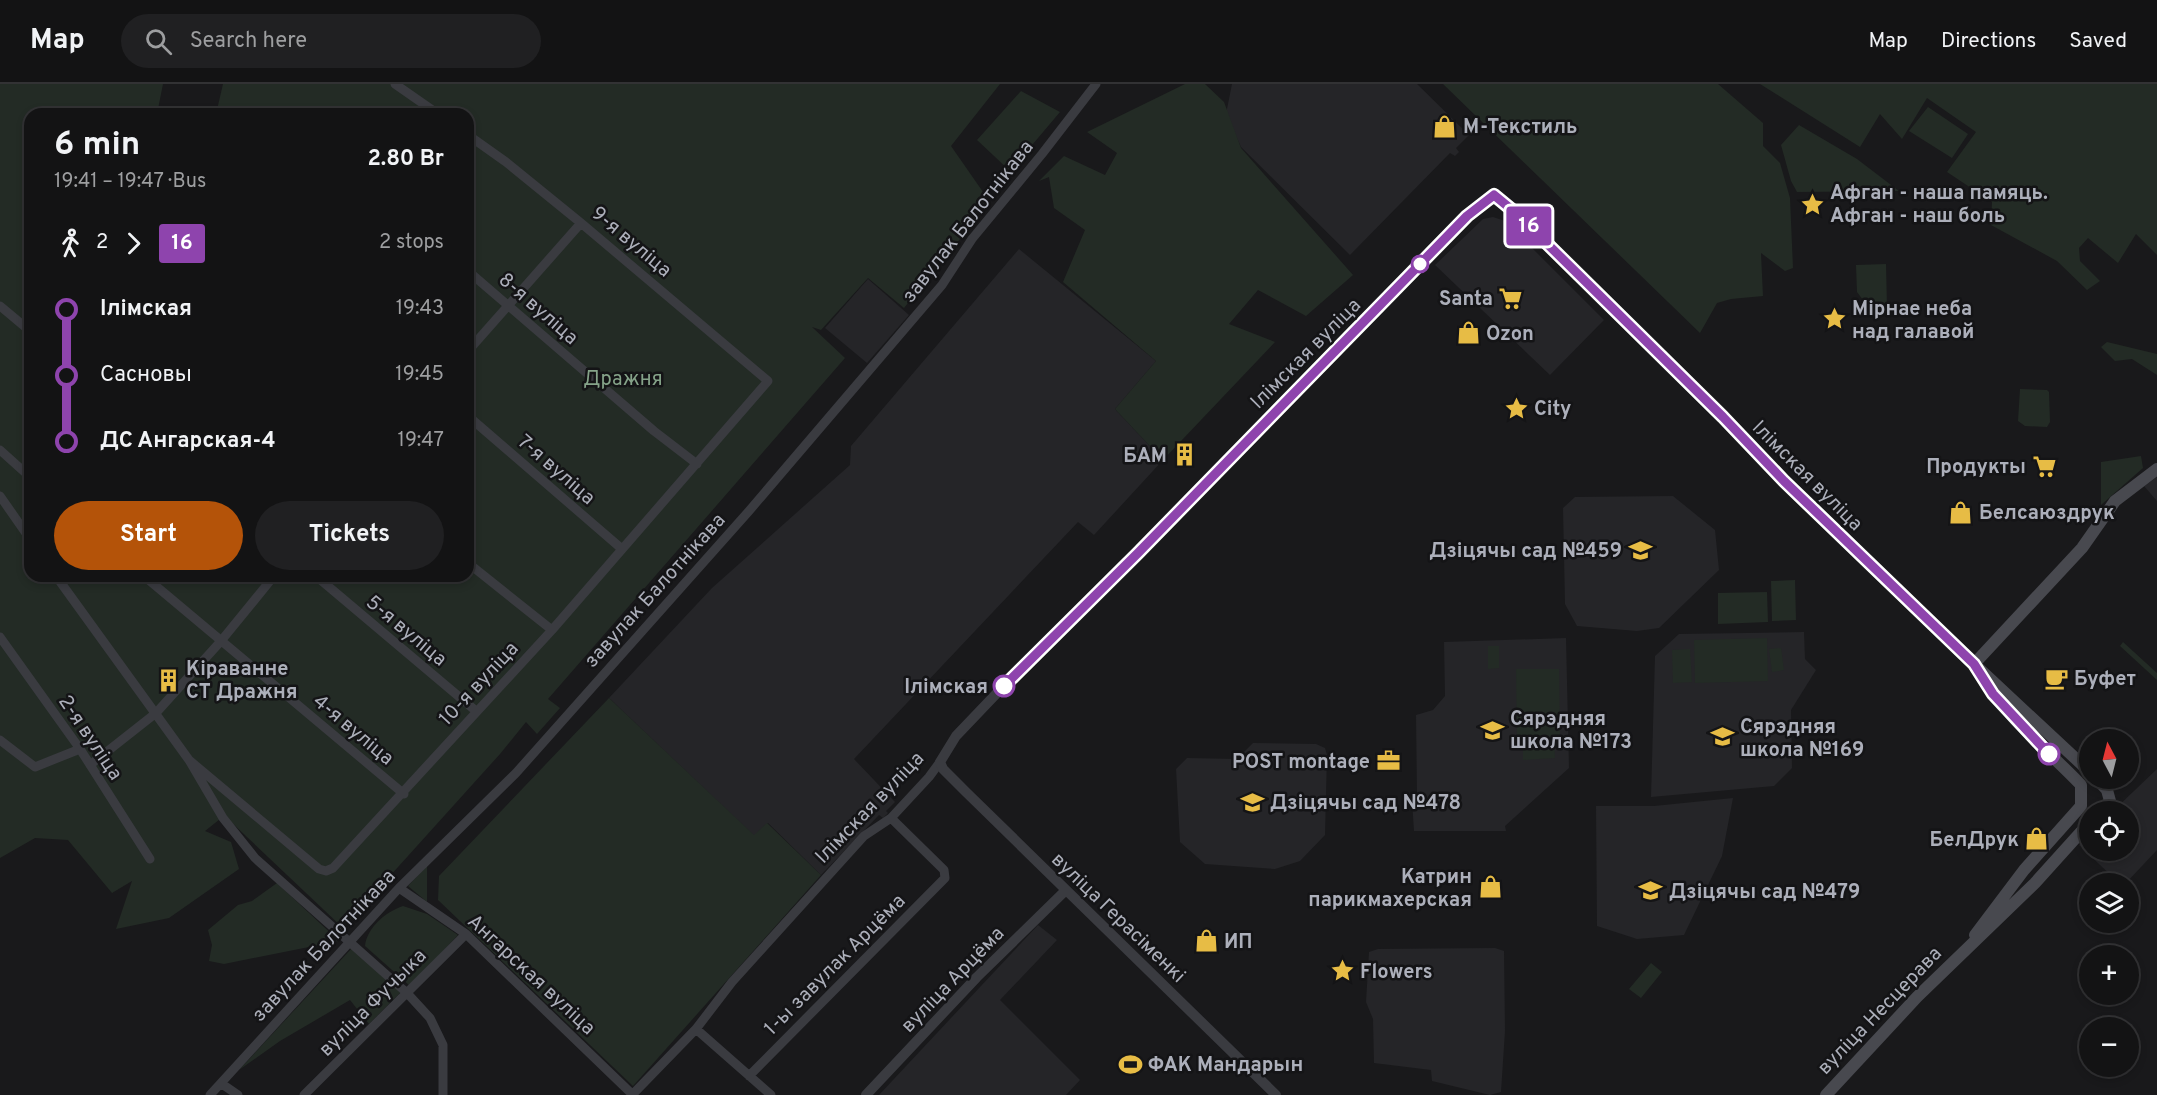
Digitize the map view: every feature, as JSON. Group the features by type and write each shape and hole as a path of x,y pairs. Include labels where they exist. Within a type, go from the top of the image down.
{"main road":[{"path":"2081,801 2081,784 1993,694 1978,668 2082,548 2115,501 2157,470"},
{"name":"Ілімская вуліца","path":"1978,668 2079,761"},
{"path":"2027,731 2037,720"},
{"path":"1961,952 2024,870 2079,808"},
{"path":"1961,952 1994,925 2035,884 2079,834"},
{"path":"2024,870 2023,881 2026,884 2035,884"},
{"name":"вуліца Несцерава","path":"1826,1095 1961,952"}],"street":[{"path":"395,84 429,108"},
{"name":"завулак Балотнікава","path":"210,1095 276,1020 399,888 516,773 749,511 942,285 972,239 1096,84"},
{"name":"9-я вуліца","path":"474,139 506,162 581,223 768,381"},
{"name":"Ілімская вуліца","path":"633,1095 696,1029 732,982 864,836 891,818 929,777 956,736 1018,670 1138,553 1467,216 1494,195 1517,214 1682,376 1790,488 1978,668"},
{"path":"474,344 581,223"},
{"name":"8-я вуліца","path":"474,276 654,431 696,464"},
{"path":"0,306 24,326"},
{"name":"10-я вуліца","path":"189,760 319,869 326,871 341,861 404,794 476,711 552,630 768,381"},
{"name":"7-я вуліца","path":"474,421 622,549"},
{"path":"0,450 24,472"},
{"path":"0,496 24,530"},
{"path":"474,568 552,630"},
{"path":"60,582 150,710 156,712 189,760 223,818 255,858 407,993 430,1017 443,1045 443,1095"},
{"name":"4-я вуліца","path":"151,582 404,794"},
{"path":"90,765 156,712 221,641 269,582"},
{"name":"5-я вуліца","path":"323,582 476,711"},
{"name":"2-я вуліца","path":"0,636 80,749 150,859"},
{"path":"0,740 35,767 80,749"},
{"name":"вуліца Герасіменкі","path":"940,762 951,777 1276,1095"},
{"name":"1-ы завулак Арцёма","path":"749,1076 945,878 944,870 891,818"},
{"name":"Ангарская вуліца","path":"399,888 466,934 633,1095"},
{"name":"вуліца Арцёма","path":"866,1095 977,977 1066,890"},
{"name":"вуліца Фучыка","path":"304,1095 466,934"},
{"path":"696,1029 771,1095"},
{"path":"222,1084 238,1095"}],"shaded area":[{"path":"1232,84 1417,84 1469,135 1456,148 1459,152 1455,156 1450,153 1350,255 1241,147 1226,114"},
{"path":"1493,217 1505,221 1604,320 1550,375 1435,265 1483,219"},
{"path":"1019,249 1156,361 1115,409 1163,460 1094,535 1078,522 854,759 895,802 883,818 879,815 821,875 768,823 754,836 609,698 712,588 850,465 851,446"},
{"path":"868,279 909,315 867,363 825,328"},
{"path":"2157,477 2157,501 2144,486"},
{"name":"Дзіцячы сад №459","path":"1673,496 1715,530 1719,570 1659,628 1637,631 1577,626 1565,604 1563,508 1575,497"},
{"name":"Сярэдняя школа №169","path":"1804,632 1805,659 1816,670 1791,710 1792,768 1774,786 1651,797 1655,656 1679,634"},
{"name":"Сярэдняя школа №173","path":"1566,638 1569,768 1505,826 1506,831 1414,831 1412,801 1417,795 1416,715 1433,710 1445,696 1444,642"},
{"name":"Дзіцячы сад №478","path":"1253,743 1316,744 1325,748 1327,755 1325,835 1300,861 1275,869 1205,864 1180,842 1176,769 1187,758 1237,759"},
{"path":"2157,769 2157,850 2135,873 2108,873 2096,861 2139,861 2139,801 2123,801 2136,789 2139,789 2139,786"},
{"name":"Дзіцячы сад №479","path":"1733,798 1722,856 1684,935 1637,939 1597,926 1596,806 1654,806"},
{"path":"1038,925 1057,940 1000,1000 1080,1080 1066,1095 879,1095"},
{"path":"1495,948 1504,951 1505,1031 1501,1092 1490,1095 1432,1081 1431,1070 1374,1063 1373,1019 1366,1002 1369,952 1378,949"}],"green space":[{"name":"Дражня","path":"0,84 163,84 158,108 24,108 24,582 474,582 474,108 217,108 223,84 1000,84 951,146 990,202 904,308 868,278 821,330 812,327 845,358 548,699 560,708 537,734 526,722 500,754 343,928 229,820 220,819 205,831 231,842 239,869 169,918 116,929 132,881 112,893 68,840 35,838 0,858"},
{"path":"1185,84 1205,84 1224,102 1241,148 1353,275 1306,316 1258,290 1229,324 1275,342 1163,460 1115,409 1156,361 1063,282 1085,230 1054,208 1049,177 1039,181 1064,156 1105,175 1117,153 1087,132"},
{"path":"1443,84 1718,84 1763,123 1763,146 1780,163 1790,198 1793,268 1785,271 1761,253 1763,296 1731,299 1717,303 1700,333"},
{"path":"1760,84 2157,84 2157,255 2136,234 2118,263 2088,238 2079,248 2080,261 2100,281 2087,290 2057,261 1991,225 1992,202 1947,172 1976,132 1927,98 1902,139 1880,114 1860,147"},
{"path":"1021,91 1060,112 1010,171 977,140"},
{"path":"1928,107 1968,134 1952,158 1909,131"},
{"path":"1799,125 1857,159 1899,191 1797,192 1791,181 1781,145"},
{"path":"1886,264 1887,307 1869,308 1857,292 1856,265"},
{"path":"2107,342 2157,354 2157,375 2132,359 2115,361 2101,347"},
{"path":"2020,389 2049,392 2050,422 2047,427 2025,426 2018,421"},
{"path":"2141,456 2143,468 2101,505 2101,462"},
{"path":"1795,580 1796,620 1772,621 1771,581"},
{"path":"1767,592 1768,622 1718,624 1718,593"},
{"path":"1767,638 1768,681 1695,683 1694,640"},
{"path":"2123,642 2157,673 2157,680 2120,646"},
{"path":"1488,646 1499,646 1499,668 1488,669"},
{"path":"1781,648 1784,670 1772,672 1769,649"},
{"path":"1690,649 1692,682 1673,683 1672,650"},
{"path":"1516,669 1559,669 1560,740 1517,741"},
{"path":"609,698 754,835 767,823 821,875 633,1086 438,900 439,876"},
{"path":"1554,741 1555,758 1523,760 1523,742"},
{"path":"427,866 427,902 408,886"},
{"path":"277,883 339,941 224,964 209,961 212,945 208,930 238,905 252,901"},
{"path":"403,906 427,914 458,935 410,986 365,946 369,933 378,921"},
{"path":"352,948 402,991 369,1024 350,1000 280,1041 239,1070"},
{"path":"1651,963 1662,972 1641,998 1629,989"}],"bus line":[{"name":"16","path":"1004,686 1138,553 1467,216 1494,195 1517,214 1674,368 1790,488 1974,664 1993,694 2049,754"}],"place":[{"name":"М-Текстиль","path":"1445,126"},
{"name":"Афган - наша памяць. Афган - наш боль","path":"1812,204"},
{"name":"Santa","path":"1511,298"},
{"name":"Мірнае неба над галавой","path":"1834,319"},
{"name":"Ozon","path":"1468,333"},
{"name":"City","path":"1516,408"},
{"name":"БАМ","path":"1185,455"},
{"name":"Продукты","path":"2044,466"},
{"name":"Белсаюздрук","path":"1961,512"},
{"name":"Дзіцячы сад №459","path":"1640,550"},
{"name":"Буфет","path":"2056,678"},
{"name":"Кіраванне СТ Дражня","path":"168,680"},
{"name":"Ілімская","path":"1004,686"},
{"name":"Сярэдняя школа №173","path":"1492,730"},
{"name":"Сярэдняя школа №169","path":"1722,737"},
{"name":"POST montage","path":"1388,761"},
{"name":"Дзіцячы сад №478","path":"1252,802"},
{"name":"БелДрук","path":"2037,839"},
{"name":"Катрин парикмахерская","path":"1490,887"},
{"name":"Дзіцячы сад №479","path":"1651,891"},
{"name":"ИП","path":"1206,941"},
{"name":"Flowers","path":"1342,971"},
{"name":"ФАК Мандарын","path":"1130,1064"}]}
